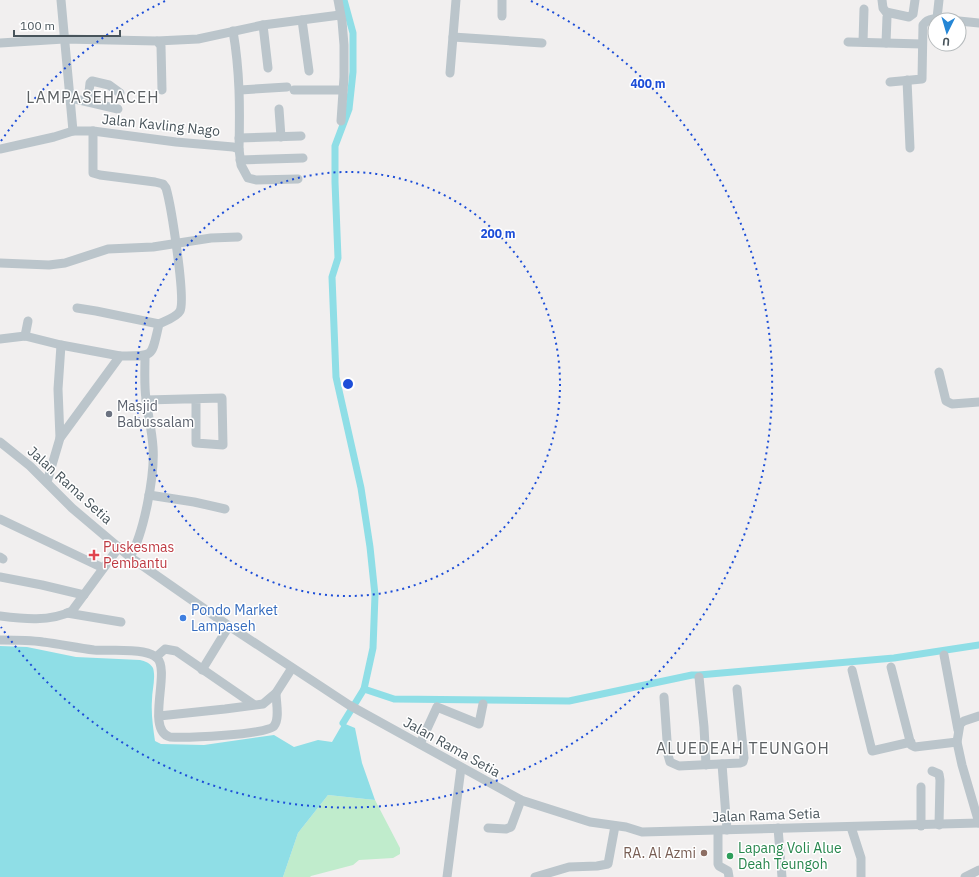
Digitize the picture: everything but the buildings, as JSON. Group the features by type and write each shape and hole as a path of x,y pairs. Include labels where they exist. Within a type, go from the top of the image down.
{"street":[{"path":"61,0 73,130"},
{"path":"338,0 344,45 341,121"},
{"path":"450,73 456,0"},
{"path":"502,0 502,16"},
{"path":"882,0 883,8 886,12 909,17 913,14 915,0"},
{"path":"937,12 938,0"},
{"path":"863,42 864,9"},
{"path":"0,43 64,39 157,41 198,39 263,25 340,15"},
{"path":"886,43 887,17"},
{"path":"302,20 309,71"},
{"path":"890,82 922,79 923,25 927,20"},
{"path":"967,22 979,24"},
{"path":"263,25 268,68"},
{"path":"233,31 238,60 240,90 239,149 241,165 246,176 251,179 298,179"},
{"path":"453,37 542,43"},
{"path":"157,41 161,46 162,90"},
{"path":"848,42 922,44"},
{"path":"906,80 910,148"},
{"path":"88,101 90,83 92,81 109,85 120,93"},
{"path":"240,90 291,88 343,90"},
{"path":"70,98 118,109"},
{"path":"279,109 281,137"},
{"name":"Jalan Kavling Nago","path":"0,149 73,130 233,147 239,149"},
{"path":"77,308 159,324 176,315 181,309 182,301 180,274 165,186 155,182 93,173 93,131"},
{"path":"239,138 301,136"},
{"path":"240,160 303,158"},
{"path":"0,263 48,265 65,263 108,250 153,247 211,238 238,237"},
{"path":"25,336 28,321"},
{"path":"0,339 25,336 61,345 120,356 145,356 150,354 152,350 159,324"},
{"path":"47,482 60,438 58,389 61,345"},
{"path":"60,438 120,356"},
{"path":"130,557 140,534 149,495 154,453 146,400 145,356"},
{"path":"939,372 946,401 952,404 979,402"},
{"path":"146,400 222,398 223,445 196,443 196,399"},
{"name":"Jalan Rama Setia","path":"0,442 30,466 72,508 130,557 229,626 349,705 521,800 590,822 642,832 921,826 979,823"},
{"path":"149,495 194,502 225,510"},
{"path":"0,521 103,568"},
{"path":"67,614 73,610 119,547"},
{"path":"0,577 84,595"},
{"path":"0,616 31,620 67,614 121,622"},
{"path":"202,670 229,626"},
{"path":"0,640 42,642 95,650 136,651 156,656 160,663 161,673 158,700 161,732 170,737 207,737 256,732 270,729 276,724 276,693"},
{"path":"156,656 165,650 174,650 253,704"},
{"path":"944,655 959,731"},
{"path":"891,667 911,745 915,747 957,742"},
{"path":"159,716 262,704 276,693 292,668"},
{"path":"852,670 872,751 911,742"},
{"path":"699,677 706,765"},
{"path":"664,697 668,755 670,762 679,766 740,763 744,760 741,713 737,689"},
{"path":"420,744 436,707 479,724 483,704"},
{"path":"979,716 962,722 957,742 962,765 979,823"},
{"path":"722,764 723,831 718,864 728,872 729,877"},
{"path":"447,877 461,768"},
{"path":"932,771 937,773 940,780 939,825"},
{"path":"921,787 921,826"},
{"path":"488,828 506,829 511,827 521,800"},
{"path":"535,877 545,876 569,867 608,864 615,826"},
{"path":"851,827 862,863 861,877"},
{"path":"778,828 782,877"},
{"path":"964,877 979,870"}],"green space":[{"path":"328,795 375,800 400,848 400,854 393,858 359,860 353,865 310,877 283,877 298,833"}],"water":[{"path":"0,646 27,647 76,657 140,660 147,662 152,666 154,672 152,710 155,741 161,744 204,745 274,735 294,747 318,740 332,742 343,723 355,728 362,763 375,800 328,795 298,833 283,877 0,877"}],"waterway":[{"path":"344,0 353,33 353,72 349,109 335,146 338,258 332,277 336,377 361,488 370,547 375,595 373,648 364,689"},
{"path":"343,723 364,689 394,699 569,701 692,675 894,658 979,645"}],"place":[{"name":"Masjid Babussalam","path":"109,414"},
{"name":"Puskesmas Pembantu","path":"94,555"},
{"name":"Pondo Market Lampaseh","path":"183,618"},
{"name":"RA. Al Azmi","path":"704,853"},
{"name":"Lapang Voli Alue Deah Teungoh","path":"730,856"}],"district":[{"name":"LAMPASEHACEH","path":"93,97"},
{"name":"ALUEDEAH TEUNGOH","path":"743,748"}]}
